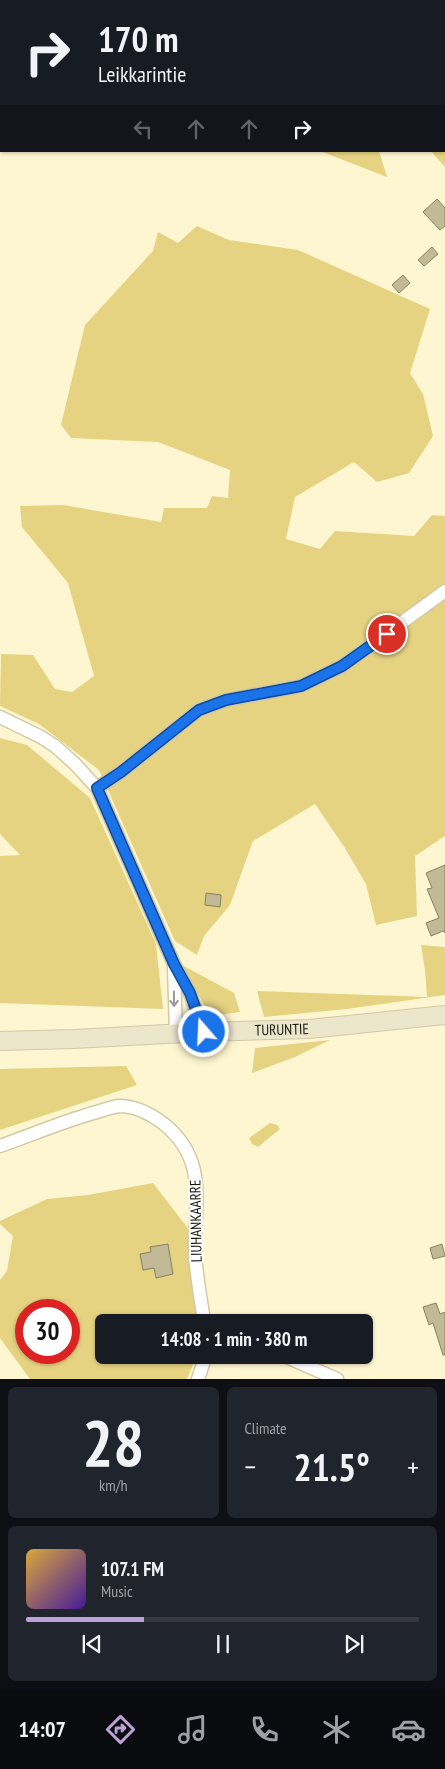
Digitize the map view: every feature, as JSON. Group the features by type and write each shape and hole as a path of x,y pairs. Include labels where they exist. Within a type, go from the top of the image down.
{"main road":[{"name":"TURUNTIE","path":"0,1042 309,1029 445,1014"}],"street":[{"path":"97,788 121,772 199,710 226,700 301,686 342,666 445,591"},
{"path":"0,717 55,746 97,788 174,964 190,993 204,1032"},
{"path":"174,964 176,1034"},
{"name":"LIUHANKAARRE","path":"0,1146 83,1116 117,1106 133,1108 156,1118 175,1134 189,1155 196,1172 196,1263 203,1314"},
{"path":"198,1379 203,1364"},
{"path":"303,1364 337,1379"}],"shaded area":[{"path":"323,152 379,152 387,177"},
{"path":"432,152 445,152 445,167"},
{"path":"197,226 229,240 298,250 430,309 410,373 423,394 433,436 409,473 377,482 354,462 295,497 286,539 320,549 335,531 414,536 432,515 445,516 445,836 415,856 417,916 376,925 366,884 343,845 315,804 253,841 230,905 204,936 197,955 175,941 99,770 39,724 0,706 1,654 33,655 55,689 72,692 94,676 68,583 22,527 20,506 63,505 161,522 164,508 207,508 212,496 228,498 230,470 158,442 71,438 61,425 85,325 153,251 158,232 178,243"},
{"path":"0,738 27,745 90,798 156,944 163,1009 0,1003 0,856 20,855 0,834"},
{"path":"421,945 445,947 445,995 347,1009 264,1017 257,991 427,997"},
{"path":"182,965 234,993 240,1012 210,1016"},
{"path":"330,1040 295,1057 252,1073 255,1048"},
{"path":"126,1066 137,1085 0,1130 0,1069"},
{"path":"270,1123 277,1125 280,1129 258,1147 252,1144 249,1138"},
{"path":"153,1183 190,1231 198,1314 95,1314 95,1364 193,1364 187,1379 30,1379 19,1364 80,1364 80,1299 15,1299 15,1358 0,1338 0,1280 7,1271 13,1236 0,1224 0,1221 47,1199 88,1195"}],"building":[{"path":"437,199 445,208 445,226 440,230 423,212"},
{"path":"432,247 438,254 424,266 418,260"},
{"path":"403,275 410,283 399,293 392,285"},
{"path":"445,865 445,933 443,931 431,936 426,923 439,918 427,889 432,888 426,873"},
{"path":"206,893 221,895 220,907 205,905"},
{"path":"168,1244 173,1274 156,1278 154,1268 143,1270 140,1254 151,1252 150,1247"},
{"path":"442,1244 445,1256 433,1259 430,1248"},
{"path":"436,1303 440,1314 445,1312 445,1355 443,1355 433,1323 429,1325 423,1307"}],"route":[{"path":"204,1032 190,993 174,964 97,788 121,772 199,710 226,700 301,686 342,666 387,634"}]}
